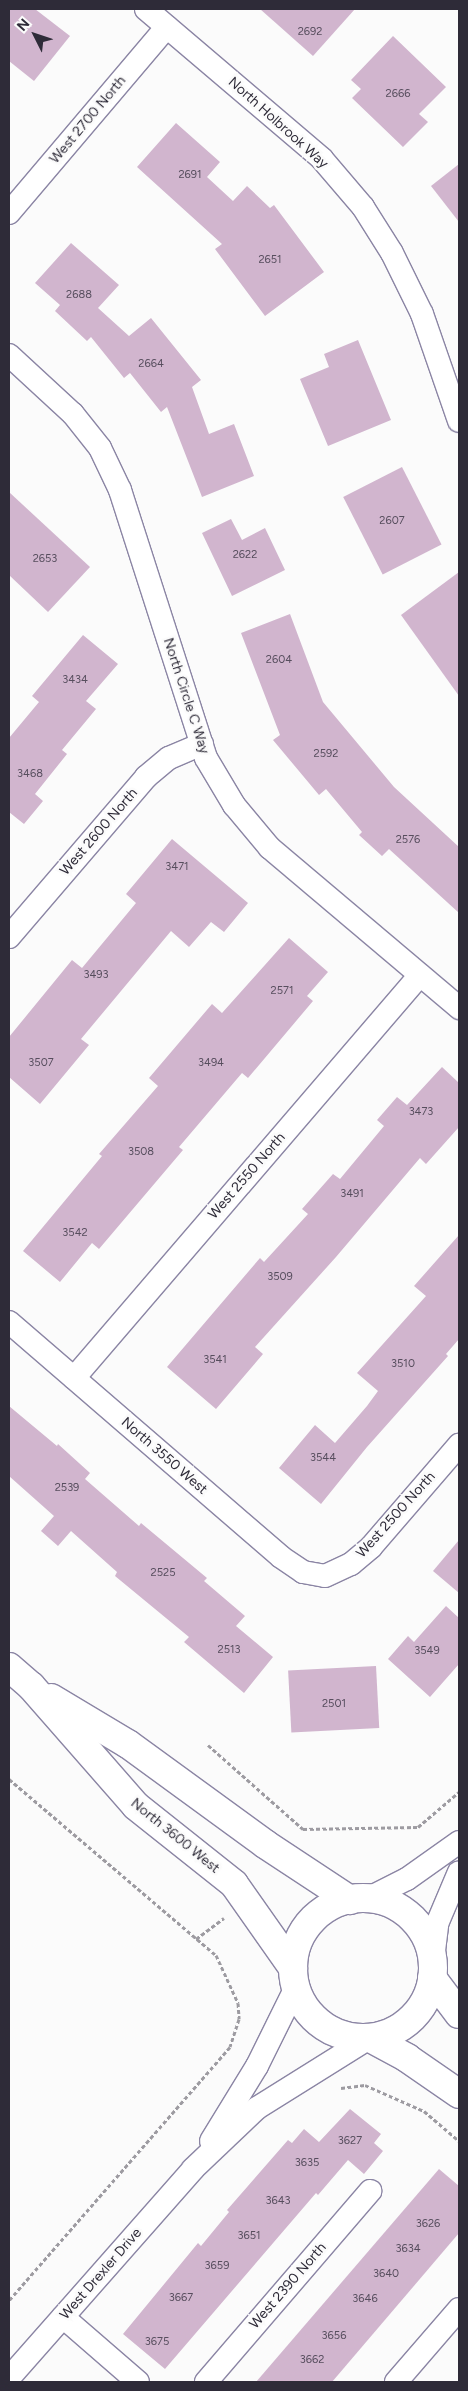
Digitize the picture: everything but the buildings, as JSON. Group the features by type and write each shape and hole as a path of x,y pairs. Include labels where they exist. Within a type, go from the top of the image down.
{"street":[{"name":"North Holbrook Way","path":"146,9 322,159 363,207 392,253 422,314 459,421"},
{"name":"West 2700 North","path":"9,213 167,27"},
{"name":"North Circle C Way","path":"9,355 73,414 100,448 120,490 206,758 234,805 270,848 459,1008"},
{"name":"West 2600 North","path":"9,937 146,777 169,758 202,744"},
{"name":"West 2550 North","path":"74,1378 420,975"},
{"name":"North 3550 West","path":"9,1322 281,1558 303,1572 326,1576"},
{"name":"West 2500 North","path":"326,1576 351,1564 371,1547 459,1445"},
{"name":"North 3600 West","path":"9,1667 31,1686 136,1806 234,1884 294,1977"},
{"name":"North 3600 West","path":"31,1686 128,1744 265,1844 359,1899"},
{"path":"459,1842 407,1879 359,1899 332,1906 316,1917 304,1931 296,1949 294,1977 303,2004 315,2019 330,2030 369,2040 407,2058 459,2094"},
{"path":"369,2040 403,2026 417,2013 427,1996 436,1924 459,1872"},
{"path":"359,1899 387,1902 411,1918 428,1940 432,1968 459,2014"},
{"name":"West Drexler Drive","path":"193,2170 257,2066 294,1977"},
{"name":"West Drexler Drive","path":"9,2378 193,2170 257,2108 369,2040"},
{"name":"West 2390 North","path":"206,2382 370,2191"},
{"path":"396,2382 459,2309"},
{"path":"63,2317 138,2382"}],"path":[{"path":"208,1745 303,1829 418,1827 459,1792"},
{"path":"9,1779 216,1955 238,2003 238,2019 230,2047 9,2300"},
{"path":"196,1939 225,1917"},
{"path":"340,2089 364,2085 424,2111 459,2141"}]}
